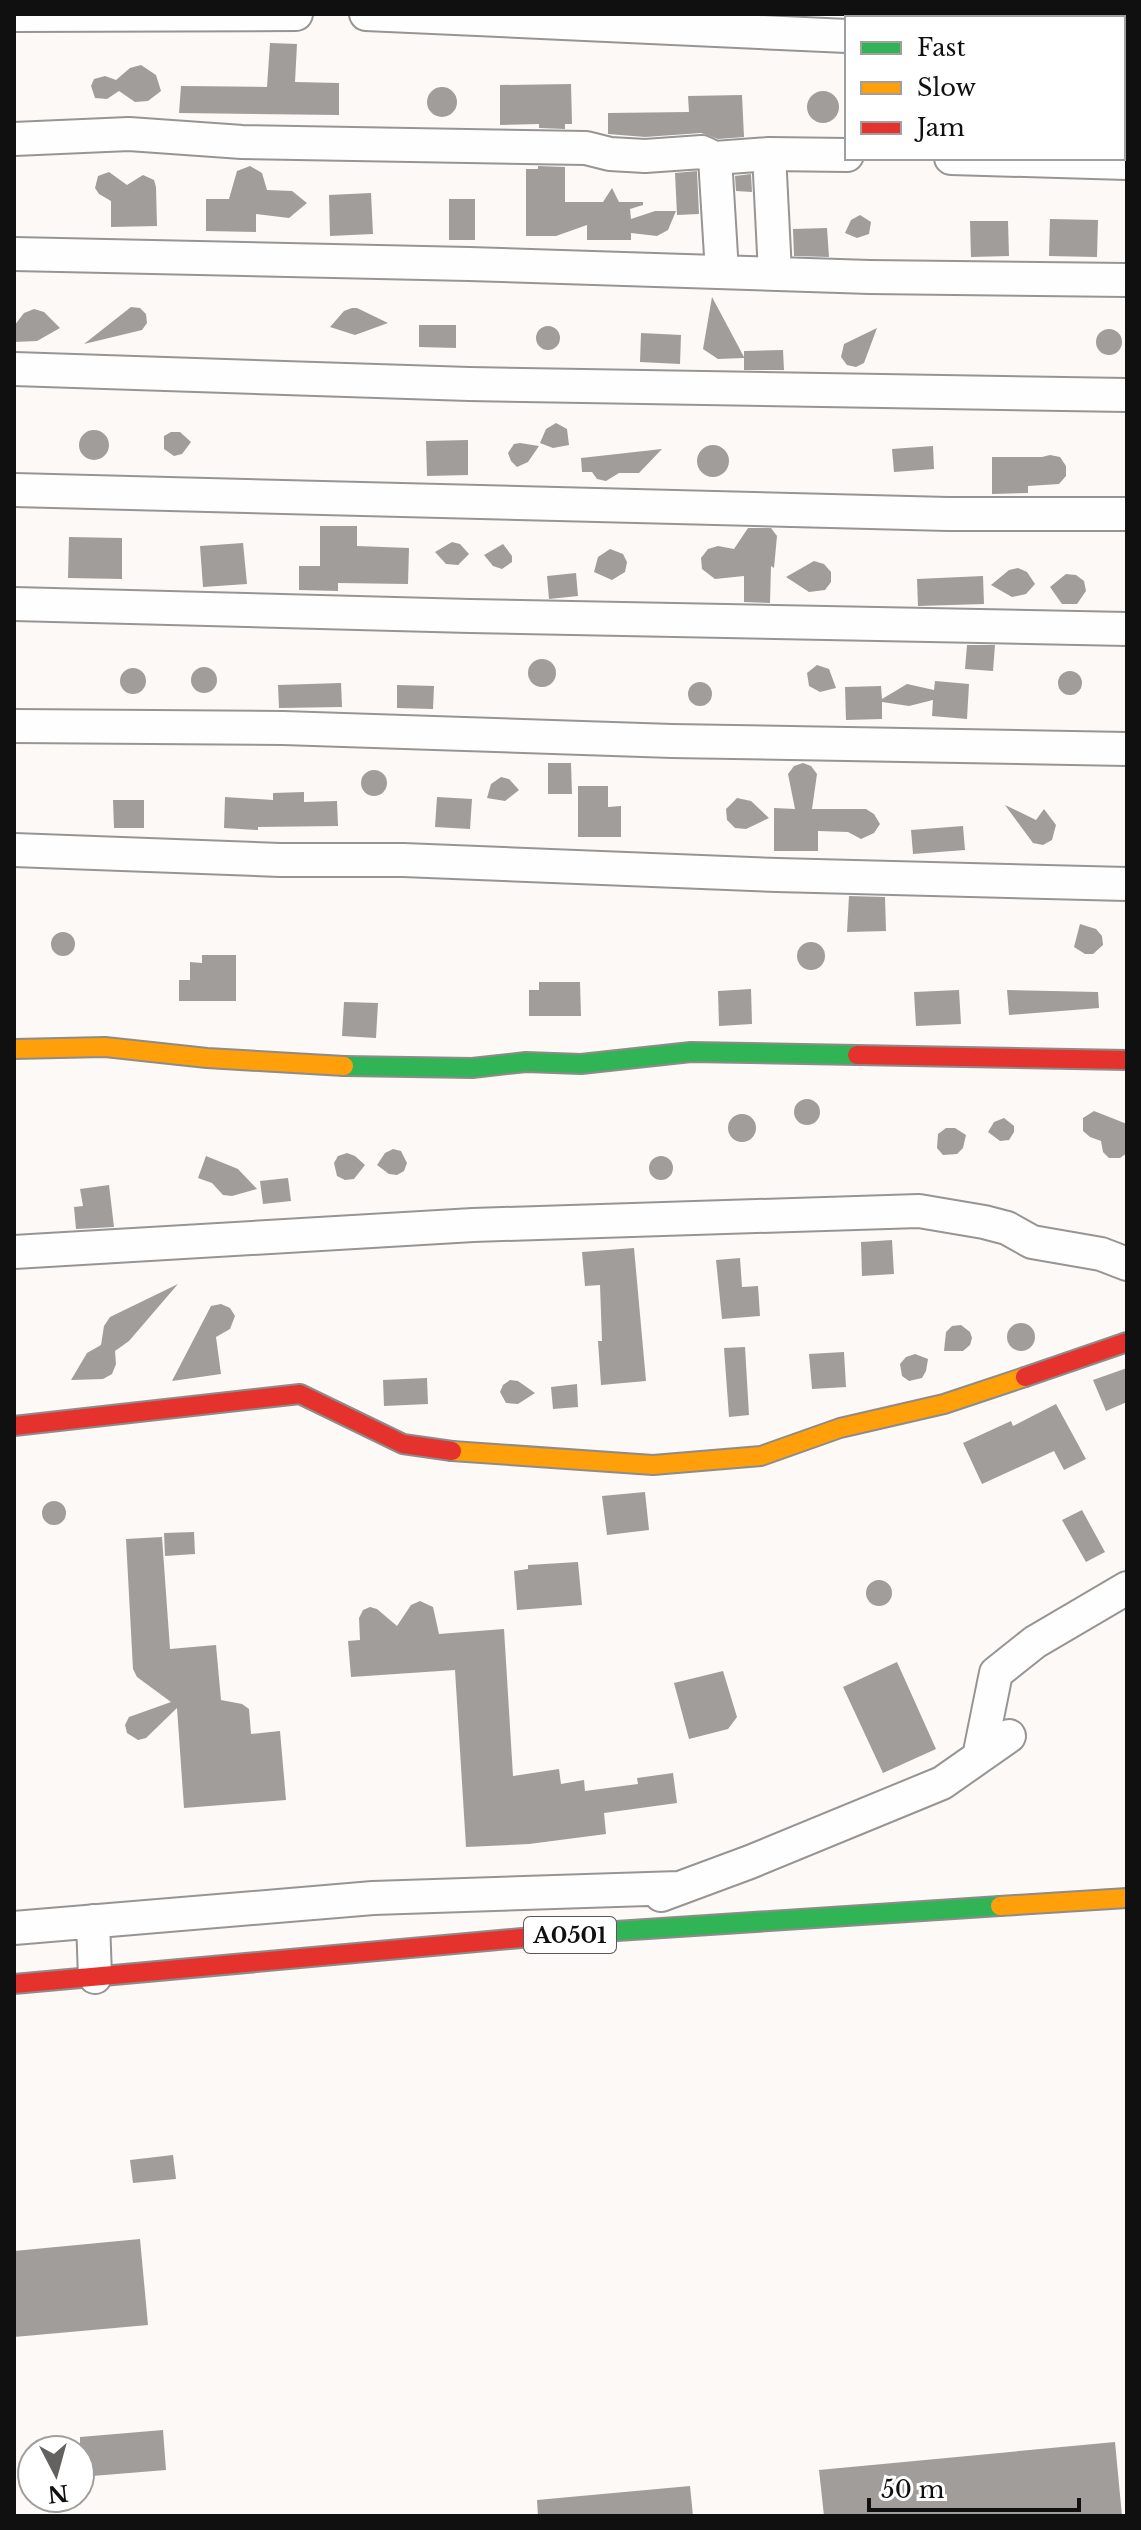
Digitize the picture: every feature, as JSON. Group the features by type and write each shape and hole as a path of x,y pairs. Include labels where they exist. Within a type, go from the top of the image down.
{"main road":[{"path":"14,1049 105,1047 207,1058 375,1068 472,1068 526,1062 581,1064 691,1052 1127,1060"},
{"path":"14,1426 300,1394 403,1444 463,1452 653,1465 761,1456 840,1428 944,1404 1127,1342"},
{"name":"A0501","path":"14,1984 545,1936 1127,1898"}],"street":[{"path":"14,15 296,14"},
{"path":"366,14 845,36"},
{"path":"14,139 129,134 242,142 586,148 610,154 645,156 702,152 715,158 769,154 845,155"},
{"path":"769,154 775,273"},
{"path":"715,158 722,272"},
{"path":"1021,160 1127,163"},
{"path":"14,254 1127,280"},
{"path":"14,369 469,384 1127,395"},
{"path":"14,490 948,514 1127,514"},
{"path":"14,604 1127,629"},
{"path":"14,726 283,728 672,741 1127,749"},
{"path":"14,850 1127,884"},
{"path":"14,1252 473,1225 919,1211 984,1222 1007,1228 1032,1242 1101,1254 1127,1264"},
{"path":"979,1757 996,1673 1035,1642 1127,1588"},
{"path":"545,1936 764,1857 942,1783 1009,1736"},
{"path":"14,1928 336,1901 679,1888"},
{"path":"336,1901 339,1955"},
{"path":"93,1921 95,1977"}],"building":[{"path":"270,43 297,44 295,82 339,83 339,115 179,113 181,86 267,87"},
{"path":"141,65 156,75 161,91 148,101 135,102 119,91 107,99 95,98 91,86 94,79 105,76 116,80 130,68"},
{"path":"571,84 572,124 565,124 565,129 539,128 539,124 500,125 500,85"},
{"path":"442,87 453,91 457,102 453,113 442,117 431,113 427,102 431,91"},
{"path":"823,91 834,96 839,107 834,118 823,123 812,118 807,107 812,96"},
{"path":"742,95 744,137 718,139 701,133 645,137 608,134 608,113 689,112 688,96"},
{"path":"250,166 262,173 267,190 292,191 307,203 289,218 256,214 256,232 206,231 206,199 229,199 237,171"},
{"path":"538,166 565,167 565,202 603,202 612,188 619,202 643,202 643,205 630,209 631,219 655,211 676,211 668,230 657,236 631,233 631,240 587,240 587,225 556,236 526,236 526,169 538,169"},
{"path":"697,171 699,214 677,215 675,173"},
{"path":"109,172 127,185 143,175 154,180 157,226 111,227 111,201 95,188 98,176"},
{"path":"751,174 752,192 736,191 735,176"},
{"path":"371,193 373,234 330,236 329,195"},
{"path":"449,199 475,199 475,240 449,240"},
{"path":"860,215 871,222 869,234 857,238 845,233 851,220"},
{"path":"1050,219 1098,220 1097,257 1049,256"},
{"path":"970,221 1008,221 1009,256 971,257"},
{"path":"827,228 829,257 794,256 793,229"},
{"path":"712,297 744,357 744,351 783,350 784,370 744,370 744,358 718,359 703,349"},
{"path":"131,307 140,308 146,314 147,323 142,330 84,344"},
{"path":"352,308 388,323 355,335 330,327 344,311"},
{"path":"34,309 44,312 60,328 37,341 14,342 14,326 24,313"},
{"path":"419,325 456,325 456,348 419,347"},
{"path":"548,326 559,333 560,338 553,349 548,350 537,343 536,338 543,327"},
{"path":"877,328 864,363 856,367 847,365 841,357 844,344"},
{"path":"1109,329 1118,333 1122,342 1118,351 1109,355 1100,351 1096,342 1100,333"},
{"path":"641,333 681,335 680,364 640,362"},
{"path":"556,423 567,429 569,445 553,448 540,443 546,429"},
{"path":"94,430 105,434 109,445 105,456 94,460 83,456 79,445 83,434"},
{"path":"180,432 191,442 182,454 174,456 164,449 164,436"},
{"path":"468,440 468,475 427,476 426,441"},
{"path":"514,444 539,446 528,462 517,467 508,453"},
{"path":"713,445 725,449 729,461 725,473 713,477 701,473 697,461 701,449"},
{"path":"933,446 934,469 894,472 892,449"},
{"path":"662,449 639,473 619,473 606,481 597,479 592,472 582,472 581,458"},
{"path":"992,457 1060,457 1066,466 1066,476 1059,484 1028,486 1028,493 992,494"},
{"path":"320,526 357,526 357,546 409,548 408,584 338,583 338,591 299,590 299,566 320,566"},
{"path":"748,528 771,528 777,536 774,568 771,566 770,603 744,602 744,576 715,579 702,569 701,558 708,549 718,546 734,549"},
{"path":"69,537 122,538 122,579 68,578"},
{"path":"452,542 460,544 469,554 458,565 446,564 435,552"},
{"path":"243,543 247,584 203,587 200,546"},
{"path":"503,544 512,556 512,562 502,569 493,566 484,555"},
{"path":"610,549 623,554 627,562 625,572 612,580 594,572 598,557"},
{"path":"814,561 824,564 831,572 831,582 825,590 809,592 786,577"},
{"path":"1018,568 1027,572 1035,584 1026,594 1012,597 991,585 1009,570"},
{"path":"576,573 578,596 549,599 547,576"},
{"path":"1066,574 1076,575 1084,581 1086,591 1077,604 1062,604 1050,587"},
{"path":"983,576 984,604 918,606 917,579"},
{"path":"967,645 995,645 993,671 965,669"},
{"path":"542,659 552,663 556,673 552,683 542,687 532,683 528,673 532,663"},
{"path":"817,665 829,669 836,688 820,692 809,686 807,673"},
{"path":"204,667 213,671 217,680 213,689 204,693 195,689 191,680 195,671"},
{"path":"133,668 142,672 146,681 142,690 133,694 124,690 120,681 124,672"},
{"path":"1070,671 1078,675 1082,683 1078,691 1070,695 1062,691 1058,683 1062,675"},
{"path":"935,681 969,684 967,719 932,716 933,700 909,706 882,702 882,719 846,720 845,687 881,686 882,699 907,684 934,690"},
{"path":"700,682 708,686 712,694 708,702 700,706 692,702 688,694 692,686"},
{"path":"341,683 342,707 279,708 278,685"},
{"path":"397,685 434,686 433,709 397,708"},
{"path":"548,763 571,763 572,794 548,794"},
{"path":"803,763 811,766 817,774 812,809 866,809 874,814 880,824 874,833 861,839 848,832 818,831 818,851 774,851 774,808 795,809 788,774 794,766"},
{"path":"374,770 383,774 387,783 383,792 374,796 365,792 361,783 365,774"},
{"path":"501,777 509,779 519,790 505,801 487,798 491,784"},
{"path":"578,786 608,786 608,807 621,806 621,837 578,837"},
{"path":"304,792 304,802 337,801 338,826 258,827 258,830 224,828 225,797 273,800 273,793"},
{"path":"437,797 472,799 470,829 435,827"},
{"path":"737,798 751,801 769,818 746,829 735,828 727,820 726,809"},
{"path":"113,800 144,800 144,828 114,828"},
{"path":"1005,805 1036,820 1044,809 1056,825 1052,840 1043,845 1033,843"},
{"path":"963,826 965,850 913,854 911,830"},
{"path":"849,896 885,897 886,931 847,932"},
{"path":"1080,924 1096,929 1102,936 1103,945 1093,954 1085,954 1074,947"},
{"path":"63,932 74,939 75,944 68,955 63,956 52,949 51,944 58,933"},
{"path":"811,942 821,946 825,956 821,966 811,970 801,966 797,956 801,946"},
{"path":"202,955 236,955 236,1001 179,1001 179,980 190,980 190,962 202,963"},
{"path":"539,982 580,982 581,1016 529,1016 529,990 539,990"},
{"path":"751,989 752,1024 719,1026 718,991"},
{"path":"959,990 961,1024 916,1026 914,992"},
{"path":"1007,990 1098,992 1099,1008 1009,1015"},
{"path":"344,1002 378,1003 376,1038 342,1036"},
{"path":"807,1099 816,1103 820,1112 816,1121 807,1125 798,1121 794,1112 798,1103"},
{"path":"1094,1111 1127,1124 1127,1153 1120,1158 1109,1158 1103,1152 1101,1141 1083,1131 1083,1118"},
{"path":"742,1114 752,1118 756,1128 752,1138 742,1142 732,1138 728,1128 732,1118"},
{"path":"1004,1118 1014,1126 1014,1132 1009,1140 1000,1141 988,1132 994,1122"},
{"path":"946,1128 955,1128 966,1135 963,1148 957,1154 943,1155 937,1148 938,1134"},
{"path":"393,1149 401,1151 407,1163 404,1171 397,1175 389,1174 377,1165 385,1153"},
{"path":"347,1153 365,1165 354,1179 345,1180 337,1176 334,1163 338,1156"},
{"path":"206,1156 238,1169 257,1189 232,1196 223,1195 212,1183 198,1178"},
{"path":"661,1156 670,1159 673,1168 670,1177 661,1180 652,1177 649,1168 652,1159"},
{"path":"288,1178 291,1201 263,1204 260,1181"},
{"path":"109,1185 114,1227 76,1229 74,1207 83,1206 80,1189"},
{"path":"892,1240 894,1274 862,1276 861,1242"},
{"path":"634,1248 646,1381 601,1385 598,1341 602,1341 600,1285 585,1286 582,1252"},
{"path":"740,1258 742,1287 758,1286 760,1316 722,1319 716,1260"},
{"path":"178,1284 129,1341 115,1351 116,1364 112,1374 103,1379 71,1380 87,1353 101,1345 104,1326 110,1317"},
{"path":"221,1304 230,1308 235,1316 230,1329 216,1337 221,1374 172,1381 211,1306"},
{"path":"1021,1323 1031,1327 1035,1337 1031,1347 1021,1351 1011,1347 1007,1337 1011,1327"},
{"path":"961,1325 970,1332 970,1345 963,1351 944,1351 946,1332 952,1326"},
{"path":"745,1347 749,1415 729,1417 724,1348"},
{"path":"844,1352 846,1387 812,1389 809,1354"},
{"path":"915,1354 928,1359 926,1371 922,1378 909,1381 902,1376 900,1364 906,1357"},
{"path":"1127,1368 1127,1402 1106,1411 1093,1380"},
{"path":"427,1378 428,1404 384,1406 383,1380"},
{"path":"510,1380 518,1381 535,1393 518,1404 506,1403 500,1392"},
{"path":"577,1384 578,1407 553,1409 551,1387"},
{"path":"1056,1404 1086,1459 1064,1470 1054,1451 982,1484 963,1443 1011,1421 1013,1426"},
{"path":"645,1492 649,1530 607,1535 602,1496"},
{"path":"54,1501 63,1504 66,1513 63,1522 54,1525 45,1522 42,1513 45,1504"},
{"path":"1082,1510 1105,1552 1086,1562 1062,1520"},
{"path":"194,1532 195,1554 165,1556 164,1533"},
{"path":"162,1537 170,1649 216,1645 221,1700 242,1704 249,1709 251,1734 280,1731 286,1800 184,1808 177,1708 146,1738 138,1740 127,1733 125,1725 129,1717 171,1702 137,1677 133,1669 126,1539"},
{"path":"578,1562 582,1605 517,1610 514,1571 528,1569 528,1565"},
{"path":"879,1580 888,1584 892,1593 888,1602 879,1606 870,1602 866,1593 870,1584"},
{"path":"420,1601 433,1607 439,1634 504,1629 513,1776 559,1769 561,1784 584,1780 585,1791 638,1784 637,1778 673,1773 677,1803 604,1813 606,1834 529,1844 466,1847 455,1670 351,1677 348,1641 360,1640 359,1618 363,1610 370,1607 377,1609 397,1626 411,1605"},
{"path":"897,1662 936,1749 883,1773 843,1687"},
{"path":"723,1671 737,1717 728,1729 689,1739 674,1683"},
{"path":"173,2155 176,2179 133,2183 130,2160"},
{"path":"140,2239 148,2325 14,2337 14,2251"},
{"path":"163,2430 166,2470 96,2476 96,2436"},
{"path":"1115,2442 1122,2516 824,2516 819,2470"},
{"path":"690,2486 693,2516 538,2516 537,2500"}],"traffic: fast":[{"path":"344,1066 472,1068 526,1062 581,1064 691,1052 857,1055"},
{"path":"555,1935 1000,1906"}],"traffic: slow":[{"path":"14,1049 105,1047 207,1058 344,1066"},
{"path":"452,1451 653,1465 761,1456 840,1428 944,1404 1025,1377"},
{"path":"1000,1906 1127,1898"}],"traffic: jam":[{"path":"857,1055 1127,1060"},
{"path":"1025,1377 1127,1342"},
{"path":"14,1426 300,1394 403,1444 452,1451"},
{"path":"14,1984 555,1935"}]}
